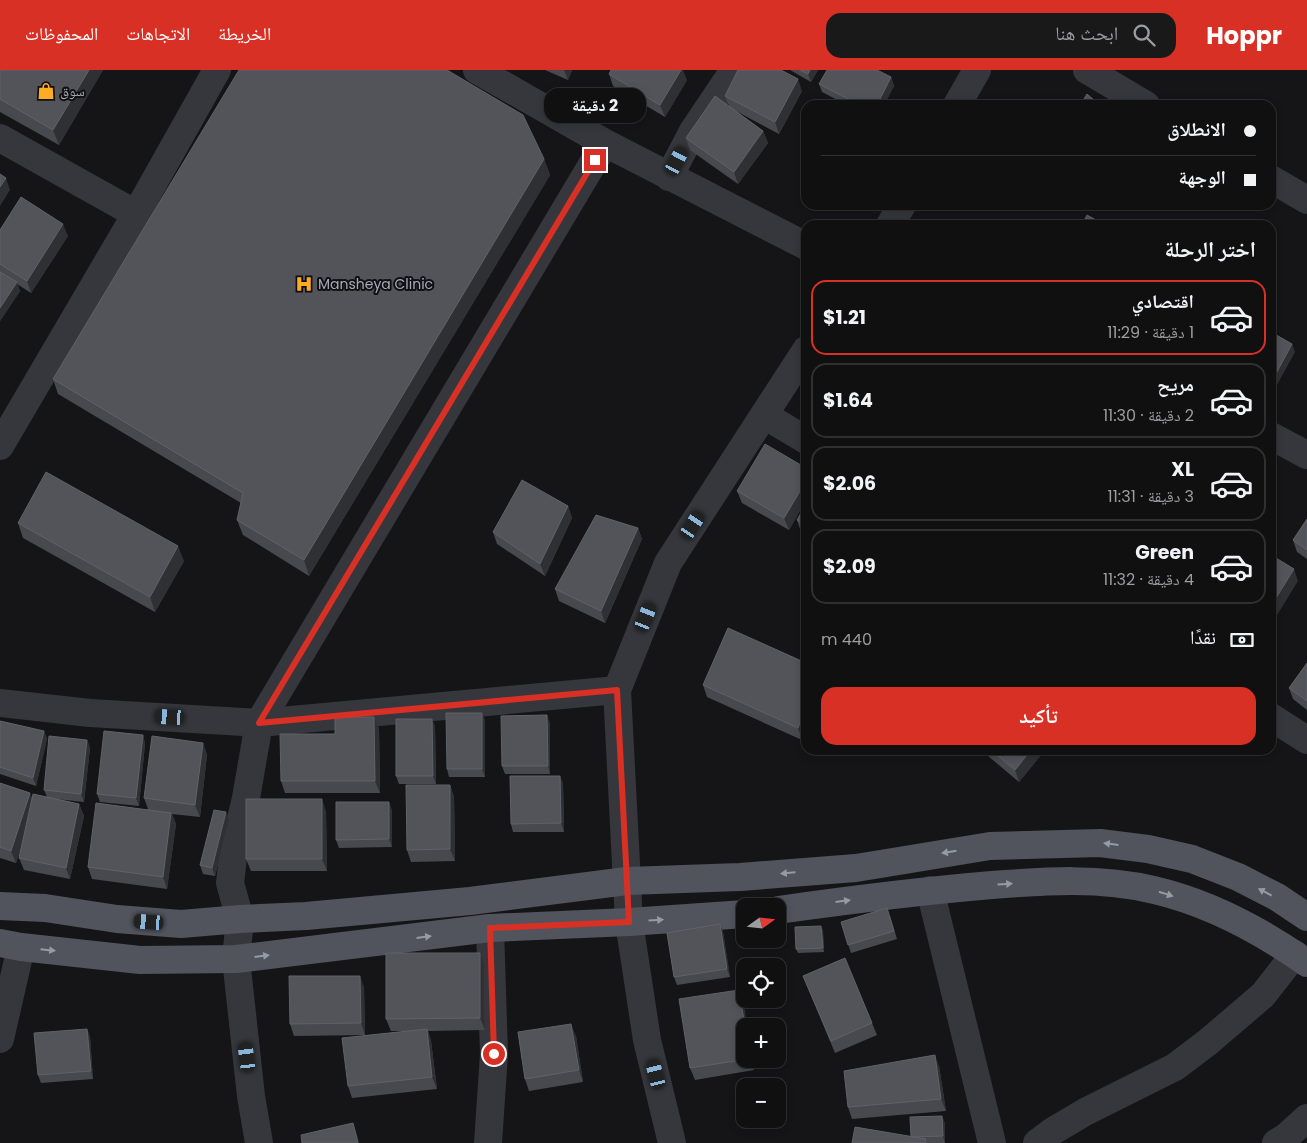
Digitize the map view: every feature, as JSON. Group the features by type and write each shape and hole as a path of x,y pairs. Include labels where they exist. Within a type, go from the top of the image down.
{"main road":[{"path":"0,906 44,908 117,919 181,924 306,916 470,901 627,881 740,877 856,868 990,846 1100,843 1148,849 1192,859 1238,877 1307,917"},
{"path":"786,909 930,890 1050,881 1104,882 1146,889 1207,907 1257,930 1301,958"},
{"path":"11,945 140,960 236,959 490,928 629,922 736,915"}],"street":[{"path":"0,446 136,214 217,70"},
{"path":"477,70 605,143 801,243"},
{"path":"669,176 693,131 734,70"},
{"path":"960,100 976,70"},
{"path":"1087,70 1138,100"},
{"path":"0,138 136,214"},
{"path":"260,1143 251,1096 236,959 240,919 230,883 234,849 246,798 259,723 605,143"},
{"path":"1276,182 1307,200"},
{"path":"672,1143 647,1040 629,922 617,690 668,563 801,358"},
{"path":"764,415 801,437"},
{"path":"1276,439 1307,455"},
{"path":"0,703 90,713 259,723 617,690"},
{"path":"1276,720 1307,740"},
{"path":"930,890 992,1143"},
{"path":"488,1143 494,1054 490,928"},
{"path":"0,1039 11,945"},
{"path":"1037,1143 1085,1112 1174,1067 1215,1036 1263,995 1301,958"},
{"path":"1284,1141 1307,1118"}],"building":[{"name":"سوق","path":"0,70 89,70 53,130 0,99"},
{"name":"Mansheya Clinic","path":"239,70 447,70 523,115 544,159 304,560 237,520 243,493 53,379"},
{"path":"611,70 681,70 660,105 609,74"},
{"path":"738,70 781,70 798,79 775,122 725,96"},
{"path":"800,70 810,70 808,74"},
{"path":"827,70 877,70 891,77 880,100 850,100 819,84"},
{"path":"1087,94 1094,100 1083,100"},
{"path":"715,96 763,131 734,172 686,138"},
{"path":"0,174 6,178 0,187"},
{"path":"21,197 63,224 27,281 0,264 0,230"},
{"path":"1087,215 1096,220 1084,220"},
{"path":"0,272 17,282 0,308"},
{"path":"1276,335 1292,344 1276,374"},
{"path":"765,444 801,465 801,489 784,518 737,491"},
{"path":"46,472 178,546 150,597 18,523"},
{"path":"522,480 568,506 540,564 493,532"},
{"path":"801,513 801,523 797,520"},
{"path":"596,515 638,528 601,611 555,589"},
{"path":"1307,519 1307,550 1293,540"},
{"path":"1276,558 1294,569 1276,598"},
{"path":"728,628 801,661 801,720 798,728 703,685"},
{"path":"1307,663 1307,701 1289,688"},
{"path":"446,713 482,713 482,769 447,769"},
{"path":"547,715 548,766 502,766 501,716"},
{"path":"335,717 374,717 375,781 281,781 280,734 335,734"},
{"path":"396,719 432,719 433,776 396,776"},
{"path":"0,721 44,731 33,778 0,767"},
{"path":"104,731 143,735 136,798 97,794"},
{"path":"49,736 87,740 81,794 44,790"},
{"path":"152,736 203,743 195,805 144,798"},
{"path":"997,755 1027,755 1015,770"},
{"path":"510,776 560,776 561,823 511,824"},
{"path":"0,783 30,793 11,851 0,847"},
{"path":"406,785 450,785 450,849 407,850"},
{"path":"33,794 79,804 66,868 19,858"},
{"path":"246,799 322,799 322,859 246,859"},
{"path":"336,802 389,802 389,839 336,840"},
{"path":"96,803 171,813 163,877 88,867"},
{"path":"214,810 226,812 212,868 200,865"},
{"path":"887,908 894,931 848,945 841,922"},
{"path":"720,924 727,969 674,977 667,933"},
{"path":"821,926 823,948 796,949 795,927"},
{"path":"386,953 480,953 480,1018 386,1019"},
{"path":"845,958 872,1023 831,1041 803,976"},
{"path":"289,976 360,976 361,1023 290,1024"},
{"path":"736,990 736,1008 742,1008 744,1018 736,1018 736,1061 690,1068 679,999"},
{"path":"571,1024 579,1070 525,1079 518,1032"},
{"path":"87,1029 91,1071 38,1075 34,1033"},
{"path":"427,1029 432,1077 348,1086 342,1038"},
{"path":"935,1055 941,1099 848,1107 844,1071"},
{"path":"942,1116 943,1136 911,1137 910,1117"},
{"path":"353,1123 358,1143 302,1143 301,1135"},
{"path":"855,1127 926,1139 925,1143 852,1143"}],"place":[{"name":"سوق","path":"46,91"},
{"name":"Mansheya Clinic","path":"304,284"}],"route":[{"path":"494,1054 490,928 629,922 617,690 259,723 595,160"}]}
